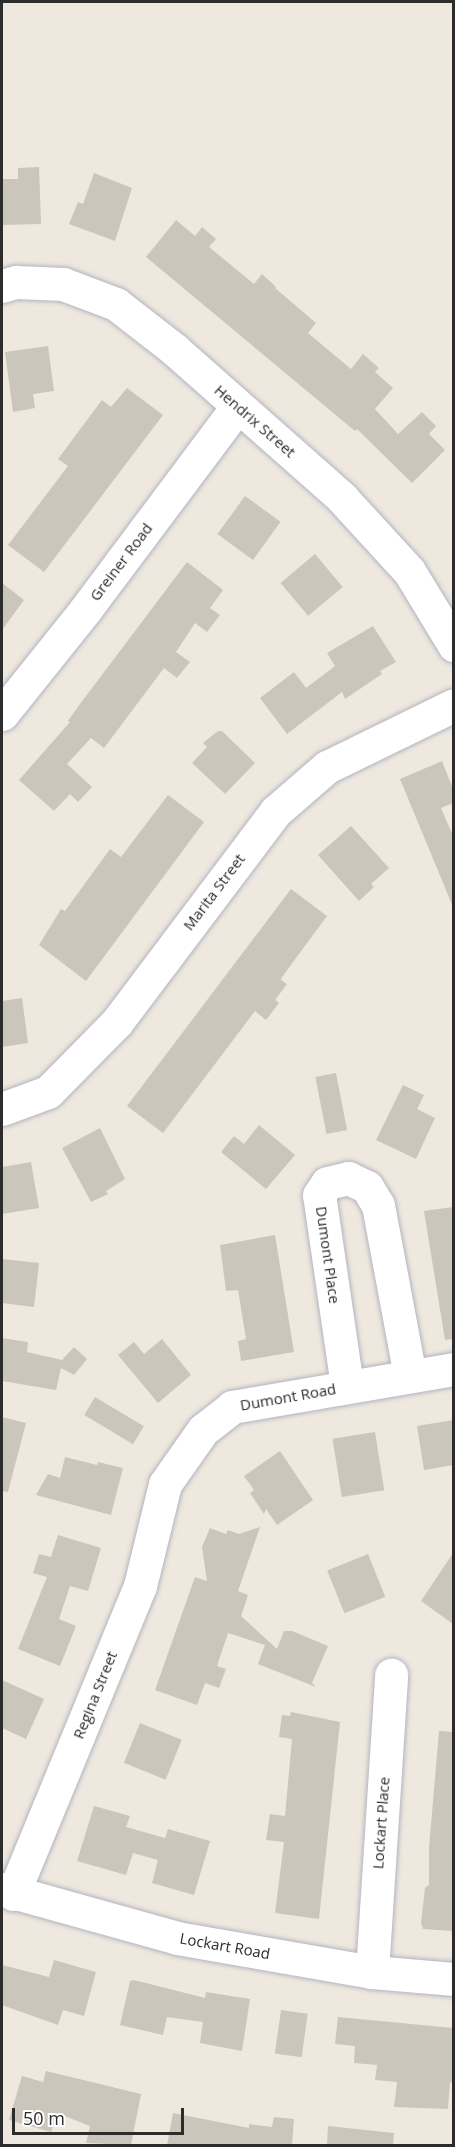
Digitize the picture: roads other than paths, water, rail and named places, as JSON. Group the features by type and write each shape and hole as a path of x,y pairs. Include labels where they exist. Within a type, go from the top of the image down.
{"street":[{"name":"Hendrix Street","path":"2,286 16,282 63,284 116,304 175,350 342,498 409,571 453,645"},
{"name":"Greiner Road","path":"2,714 86,609 237,407"},
{"name":"Marita Street","path":"2,1109 48,1092 117,1022 275,812 327,767 453,705"},
{"name":"Dumont Place","path":"347,1386 319,1195 327,1183 348,1178 367,1187 378,1205 410,1376"},
{"name":"Dumont Road","path":"163,1492 165,1484 202,1430 232,1407 453,1369"},
{"name":"Regina Street","path":"7,1892 140,1586 163,1492"},
{"name":"Lockart Place","path":"372,1972 391,1675"},
{"name":"Lockart Road","path":"7,1892 177,1938 372,1972 453,1979"}]}
